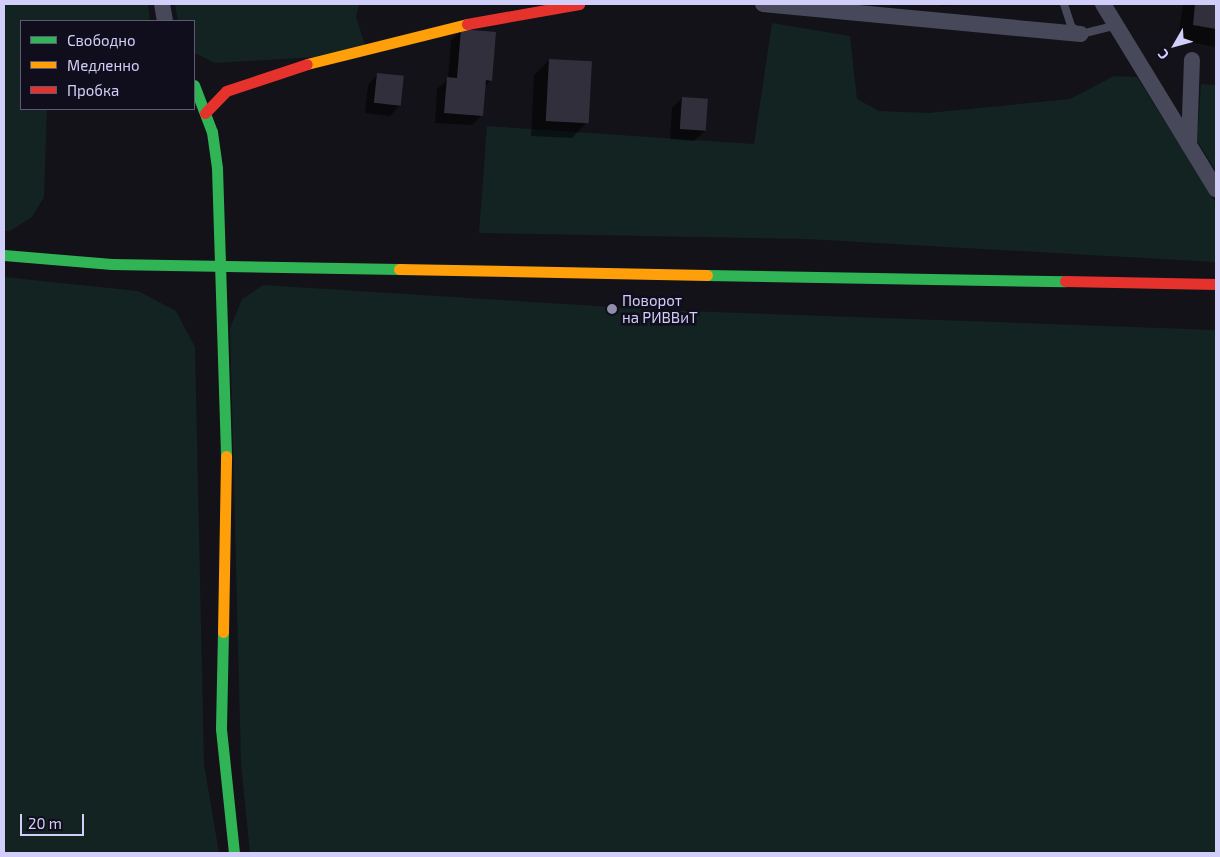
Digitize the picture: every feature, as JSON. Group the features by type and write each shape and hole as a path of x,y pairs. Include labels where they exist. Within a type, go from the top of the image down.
{"street":[{"path":"162,4 165,20"},
{"path":"206,114 226,91 270,74 420,33 579,4"},
{"path":"763,4 1081,34"},
{"path":"1103,4 1216,189"},
{"path":"1189,145 1192,60"},
{"path":"195,87 206,114 218,168 218,266 227,389 220,729 234,853"},
{"path":"4,255 218,266 1216,284"}],"lane":[{"path":"1064,4 1071,26 1081,34 1116,25"}],"shaded area":[{"path":"4,4 148,4 150,20 20,20 20,110 47,110 44,197 32,217 10,231 4,231"},
{"path":"175,4 359,4 356,17 368,54 215,63 195,53 195,20 178,20"},
{"path":"772,23 850,36 857,99 879,111 928,113 1070,99 1114,76 1137,77 1216,203 1216,262 806,239 479,233 487,126 754,144"},
{"path":"1201,84 1216,85 1216,171 1197,141"},
{"path":"4,277 138,291 176,311 195,347 204,764 219,853 4,853"},
{"path":"263,285 661,310 1216,330 1216,853 250,853 241,764 230,328 242,299"}],"building":[{"path":"1195,4 1216,4 1216,29 1193,25"},
{"path":"461,29 496,32 492,81 486,80 483,116 444,113 447,77 457,78"},
{"path":"549,59 592,61 589,123 546,121"},
{"path":"377,73 404,76 401,106 374,103"},
{"path":"682,97 708,99 706,131 680,129"}],"traffic: fast":[{"path":"195,88 212,132 217,168 226,456"},
{"path":"4,255 112,264 399,269"},
{"path":"707,275 1065,281"},
{"path":"223,632 221,729 234,853"}],"traffic: slow":[{"path":"307,64 467,24"},
{"path":"399,269 707,275"},
{"path":"223,632 226,456"}],"traffic: jam":[{"path":"467,24 579,4"},
{"path":"205,113 226,91 307,64"},
{"path":"1065,281 1216,284"}],"place":[{"name":"Поворот на РИВВиТ","path":"612,309"}]}
